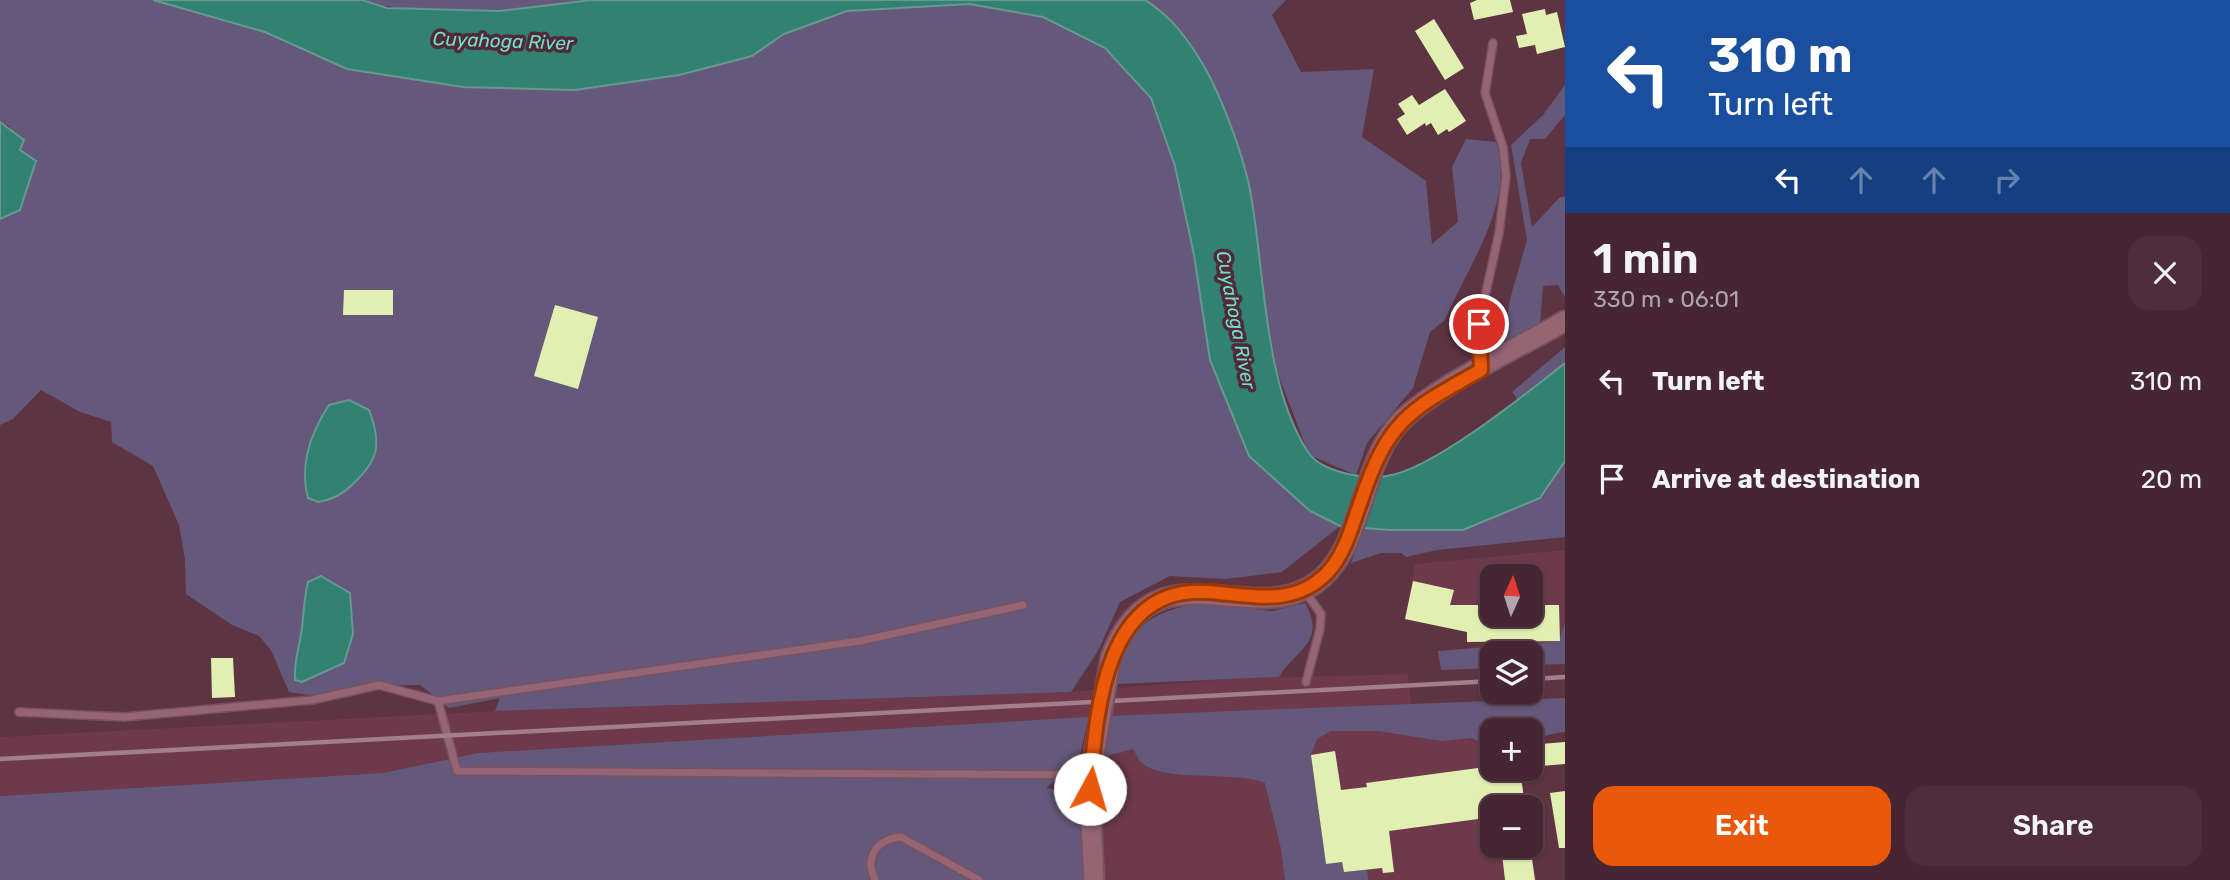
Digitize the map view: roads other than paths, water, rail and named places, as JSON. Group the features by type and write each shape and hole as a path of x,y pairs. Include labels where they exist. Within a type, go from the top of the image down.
{"street":[{"path":"1094,880 1090,827 1094,754 1111,657 1133,621 1166,599 1206,592 1275,598 1304,590 1322,578 1337,560 1383,445 1408,415 1565,321"}],"lane":[{"path":"1481,370 1479,324 1499,233 1506,176 1503,147 1485,93 1493,43"},
{"path":"1304,590 1321,614 1320,629 1306,682"},
{"path":"19,712 124,717 312,700 379,685 438,701 860,641 1023,605"},
{"path":"438,701 457,771 1091,775"},
{"path":"875,880 870,869 874,850 881,842 901,837 979,880"}],"water":[{"name":"Cuyahoga River","path":"153,0 362,0 387,8 499,11 592,0 1145,0 1171,21 1191,46 1211,79 1231,127 1250,190 1268,325 1282,393 1293,424 1314,459 1344,473 1367,477 1387,476 1406,470 1454,445 1565,363 1565,461 1540,498 1463,530 1389,530 1340,526 1310,511 1249,456 1210,360 1194,255 1175,166 1151,98 1105,48 1043,17 969,4 847,11 784,34 752,56 679,75 575,90 463,87 347,69 265,32"},
{"path":"0,122 24,140 20,150 36,161 20,210 0,219"},
{"path":"349,400 369,410 376,433 376,451 368,468 348,488 341,494 318,502 308,498 305,474 308,450 316,427 329,405"},
{"path":"321,576 350,593 353,634 344,663 302,682 295,680 295,669 306,589 308,582"}],"railway":[{"path":"1543,678 1565,677"},
{"path":"0,759 1480,682"}]}
